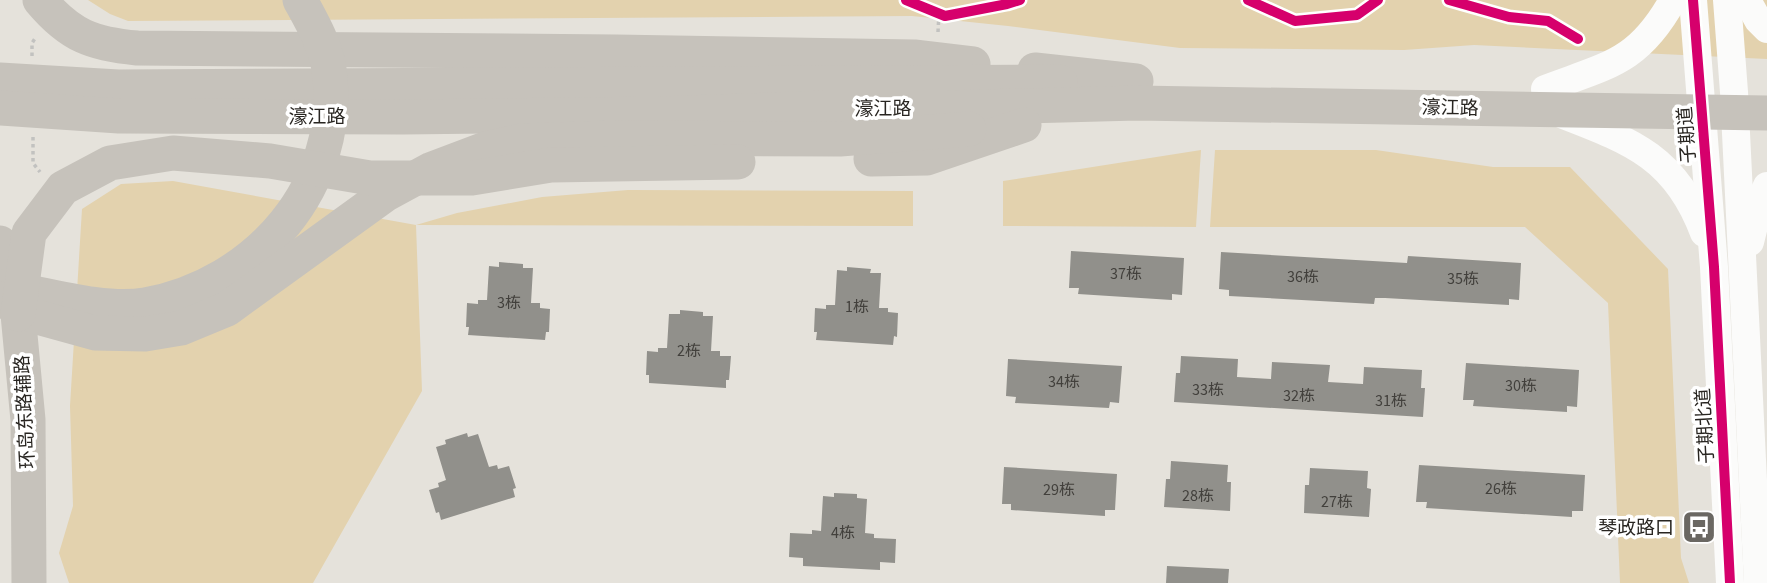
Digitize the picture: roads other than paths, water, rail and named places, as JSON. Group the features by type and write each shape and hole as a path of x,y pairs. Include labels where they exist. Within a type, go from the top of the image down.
{"main road":[{"path":"40,0 72,31 104,45 137,48 914,57 1137,92"},
{"path":"0,273 60,298 87,304 142,306 182,296 221,279 247,262 298,206 310,186 323,152 331,98 328,66 318,34 300,0"},
{"path":"137,48 107,58 88,71 79,88 77,108 80,125 94,138 173,153 270,161 370,178 471,178 551,165 927,158 1024,125 1137,92"},
{"name":"濠江路","path":"0,80 118,87 659,100"},
{"name":"濠江路","path":"0,108 133,116 659,100 1137,92 1734,102"},
{"path":"6,300 37,317 95,333 145,334 181,328 227,309 386,194 432,169 485,149 521,141 611,138 840,139 1024,125"},
{"path":"6,300 29,233 64,188 110,163 173,153"},
{"name":"环岛东路辅路","path":"0,243 6,300 28,420 29,583"},
{"path":"6,300 60,298"}],"street":[{"path":"1545,99 1626,57 1644,43 1674,0"},
{"name":"子期道","path":"1693,0 1734,102"},
{"name":"子期道","path":"1714,267 1734,102 1727,0"},
{"path":"1747,0 1758,20 1767,29"},
{"path":"1545,99 1634,144 1656,160 1695,208 1714,267"},
{"path":"1734,102 1758,583"},
{"path":"1743,272 1760,201 1767,186"},
{"name":"子期北道","path":"1714,267 1730,583"}],"place":[{"name":"琴政路口","path":"1699,527"}]}
